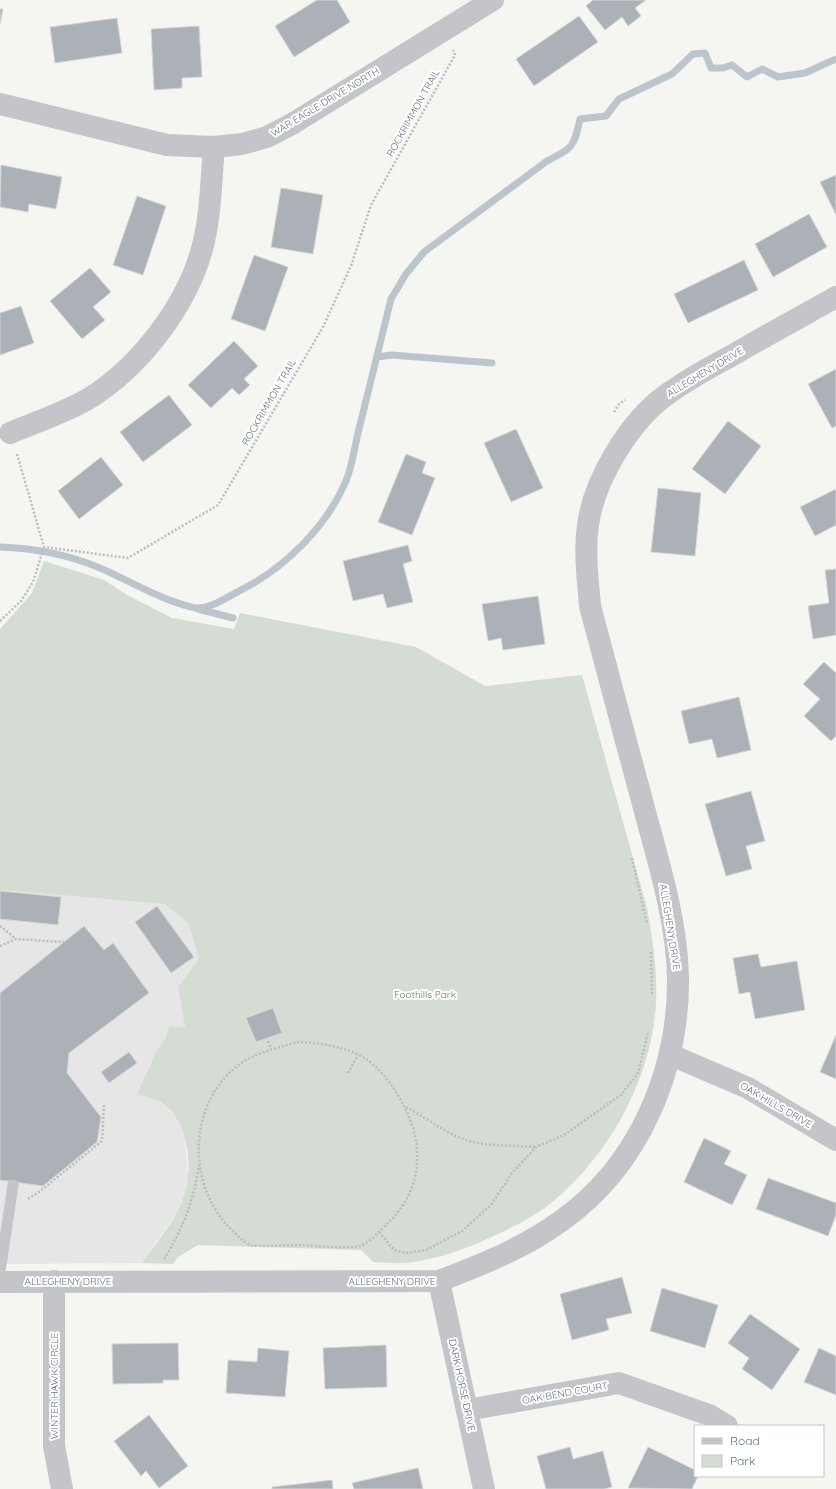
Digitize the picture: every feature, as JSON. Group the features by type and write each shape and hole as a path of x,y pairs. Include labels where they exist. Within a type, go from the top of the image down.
{"street":[{"name":"WAR EAGLE DRIVE NORTH","path":"0,104 167,145 214,147 242,144 267,137 292,124 493,0"},
{"path":"10,433 57,414 88,398 121,373 151,344 172,316 190,284 202,249 210,211 214,147"},
{"name":"ALLEGHENY DRIVE","path":"0,1282 439,1281 493,1260 533,1239 562,1221 598,1190 623,1162 650,1114 670,1055 678,977 666,892 590,606 586,559 588,524 597,493 611,460 636,423 665,396 697,375 836,297"},
{"name":"OAK HILLS DRIVE","path":"670,1055 748,1088 836,1140"},
{"name":"WINTER HAWK CIRCLE","path":"54,1281 54,1446 62,1489"},
{"name":"DARK HORSE DRIVE","path":"439,1281 484,1489"},
{"name":"OAK BEND COURT","path":"467,1410 619,1383 709,1415 725,1425"}],"lane":[{"path":"0,1272 13,1185"}],"path":[{"name":"ROCKRIMMON TRAIL","path":"44,546 128,558 218,506 323,327 352,266 372,205 455,55 446,29"},
{"path":"611,418 619,404 630,396"},
{"path":"0,621 21,601 33,582 44,546 10,433"},
{"path":"631,855 648,928"},
{"path":"0,926 16,939"},
{"path":"0,946 16,939 64,942"},
{"path":"651,946 652,996"},
{"path":"379,1232 394,1250 406,1253 426,1250 462,1231 491,1205 512,1173 536,1147 564,1134 621,1095 638,1073 649,1030"},
{"path":"268,1041 272,1049"},
{"path":"165,1259 186,1218 195,1193 199,1164 199,1138 205,1112 217,1088 240,1064 263,1052 297,1042 321,1043 342,1048 358,1055 383,1073 406,1107 416,1140 418,1160 406,1201 379,1232 360,1246 250,1245 234,1232 214,1209 204,1187 199,1164"},
{"path":"348,1073 358,1055"},
{"path":"9,1210 39,1192 102,1141 104,1105"},
{"path":"406,1107 446,1131 468,1141 488,1145 536,1147"}],"shaded area":[{"path":"0,890 164,904 188,923 199,959 178,987 185,1028 169,1027 166,1037 156,1052 138,1095 155,1099 166,1106 178,1121 185,1139 188,1177 184,1195 175,1215 142,1263 0,1264"}],"green space":[{"name":"Foothills Park","path":"44,561 104,580 129,596 172,618 234,629 240,613 416,647 485,686 582,675 647,908 655,961 656,1001 651,1041 643,1068 633,1095 620,1121 604,1146 587,1168 567,1189 546,1207 516,1225 476,1244 445,1255 413,1262 373,1262 361,1250 198,1245 178,1257 173,1264 142,1263 166,1230 181,1204 187,1184 188,1160 184,1136 174,1114 160,1102 137,1095 156,1052 166,1037 169,1026 185,1028 178,987 199,959 188,923 164,904 0,890 0,629 32,593"}],"building":[{"path":"317,0 337,0 350,22 294,57 275,26"},
{"path":"593,0 646,0 635,8 641,16 628,26 622,17 605,30 586,6"},
{"path":"0,9 3,9 0,24"},
{"path":"579,16 598,42 534,86 516,59"},
{"path":"117,18 122,53 55,63 50,27"},
{"path":"199,26 202,77 182,78 182,88 154,90 151,29"},
{"path":"1,165 62,177 56,209 29,204 28,212 0,207"},
{"path":"836,175 836,215 820,182"},
{"path":"281,188 323,195 313,254 271,247"},
{"path":"137,196 166,206 143,275 113,265"},
{"path":"809,214 827,247 773,277 755,244"},
{"path":"254,255 288,267 265,331 231,319"},
{"path":"744,260 758,290 688,323 674,294"},
{"path":"90,268 111,292 93,307 105,320 82,339 50,301"},
{"path":"21,306 34,343 0,355 0,313"},
{"path":"234,341 258,366 244,379 250,385 239,395 232,388 211,408 188,385"},
{"path":"836,369 836,426 832,428 808,384"},
{"path":"169,395 192,425 143,462 120,432"},
{"path":"728,421 761,446 725,494 692,469"},
{"path":"516,429 543,488 511,502 484,443"},
{"path":"406,454 426,462 422,473 435,478 412,535 378,522"},
{"path":"101,457 123,485 79,519 58,491"},
{"path":"658,488 701,493 695,556 651,552"},
{"path":"836,489 836,525 815,536 800,507"},
{"path":"408,545 412,561 403,564 413,602 387,608 383,594 353,601 343,561"},
{"path":"836,569 836,635 813,639 808,606 829,603 825,570"},
{"path":"538,596 545,644 503,650 501,638 488,641 482,604"},
{"path":"824,662 836,673 836,736 831,741 804,716 820,699 803,684"},
{"path":"739,697 751,750 717,758 712,739 689,744 681,711"},
{"path":"751,791 765,841 746,846 752,869 726,876 705,804"},
{"path":"0,891 61,897 58,925 0,919"},
{"path":"157,906 194,957 171,973 135,922"},
{"path":"84,926 104,950 113,943 149,993 69,1053 67,1073 101,1117 97,1142 43,1186 0,1180 0,993"},
{"path":"758,954 761,967 797,961 805,1010 755,1019 750,992 739,994 733,958"},
{"path":"273,1008 282,1033 256,1042 246,1018"},
{"path":"836,1035 836,1079 820,1072"},
{"path":"129,1052 137,1063 109,1083 101,1072"},
{"path":"704,1138 731,1151 724,1164 747,1175 732,1205 684,1182"},
{"path":"768,1178 836,1203 836,1215 828,1236 756,1209"},
{"path":"622,1277 632,1313 606,1319 609,1330 572,1340 560,1294"},
{"path":"662,1288 718,1305 705,1348 650,1331"},
{"path":"750,1314 800,1349 772,1390 742,1369 749,1358 728,1343"},
{"path":"178,1343 179,1380 163,1380 163,1383 113,1384 112,1344"},
{"path":"386,1345 387,1387 325,1389 323,1348"},
{"path":"258,1348 289,1351 285,1397 226,1393 228,1360 257,1362"},
{"path":"819,1348 836,1356 836,1395 804,1382"},
{"path":"149,1415 188,1466 159,1488 146,1471 141,1476 114,1441"},
{"path":"570,1447 573,1459 603,1451 612,1487 604,1489 546,1489 537,1456"},
{"path":"648,1447 694,1470 694,1477 698,1477 692,1489 628,1488"},
{"path":"418,1468 423,1489 354,1489 352,1483"},
{"path":"332,1480 333,1489 272,1489 272,1487"}],"waterway":[{"path":"0,547 26,549 76,559 100,568 179,604 197,608 210,606 217,603 257,581 289,558 303,544 328,514 338,498 350,468 391,299 406,274 424,252 547,161 571,146 576,136 580,119 606,116 619,99 672,74 693,54 705,53 711,68 723,68 732,65 747,77 762,69 778,77 805,73 836,59"},
{"path":"377,357 392,355 492,363"},
{"path":"198,609 233,618"}]}
